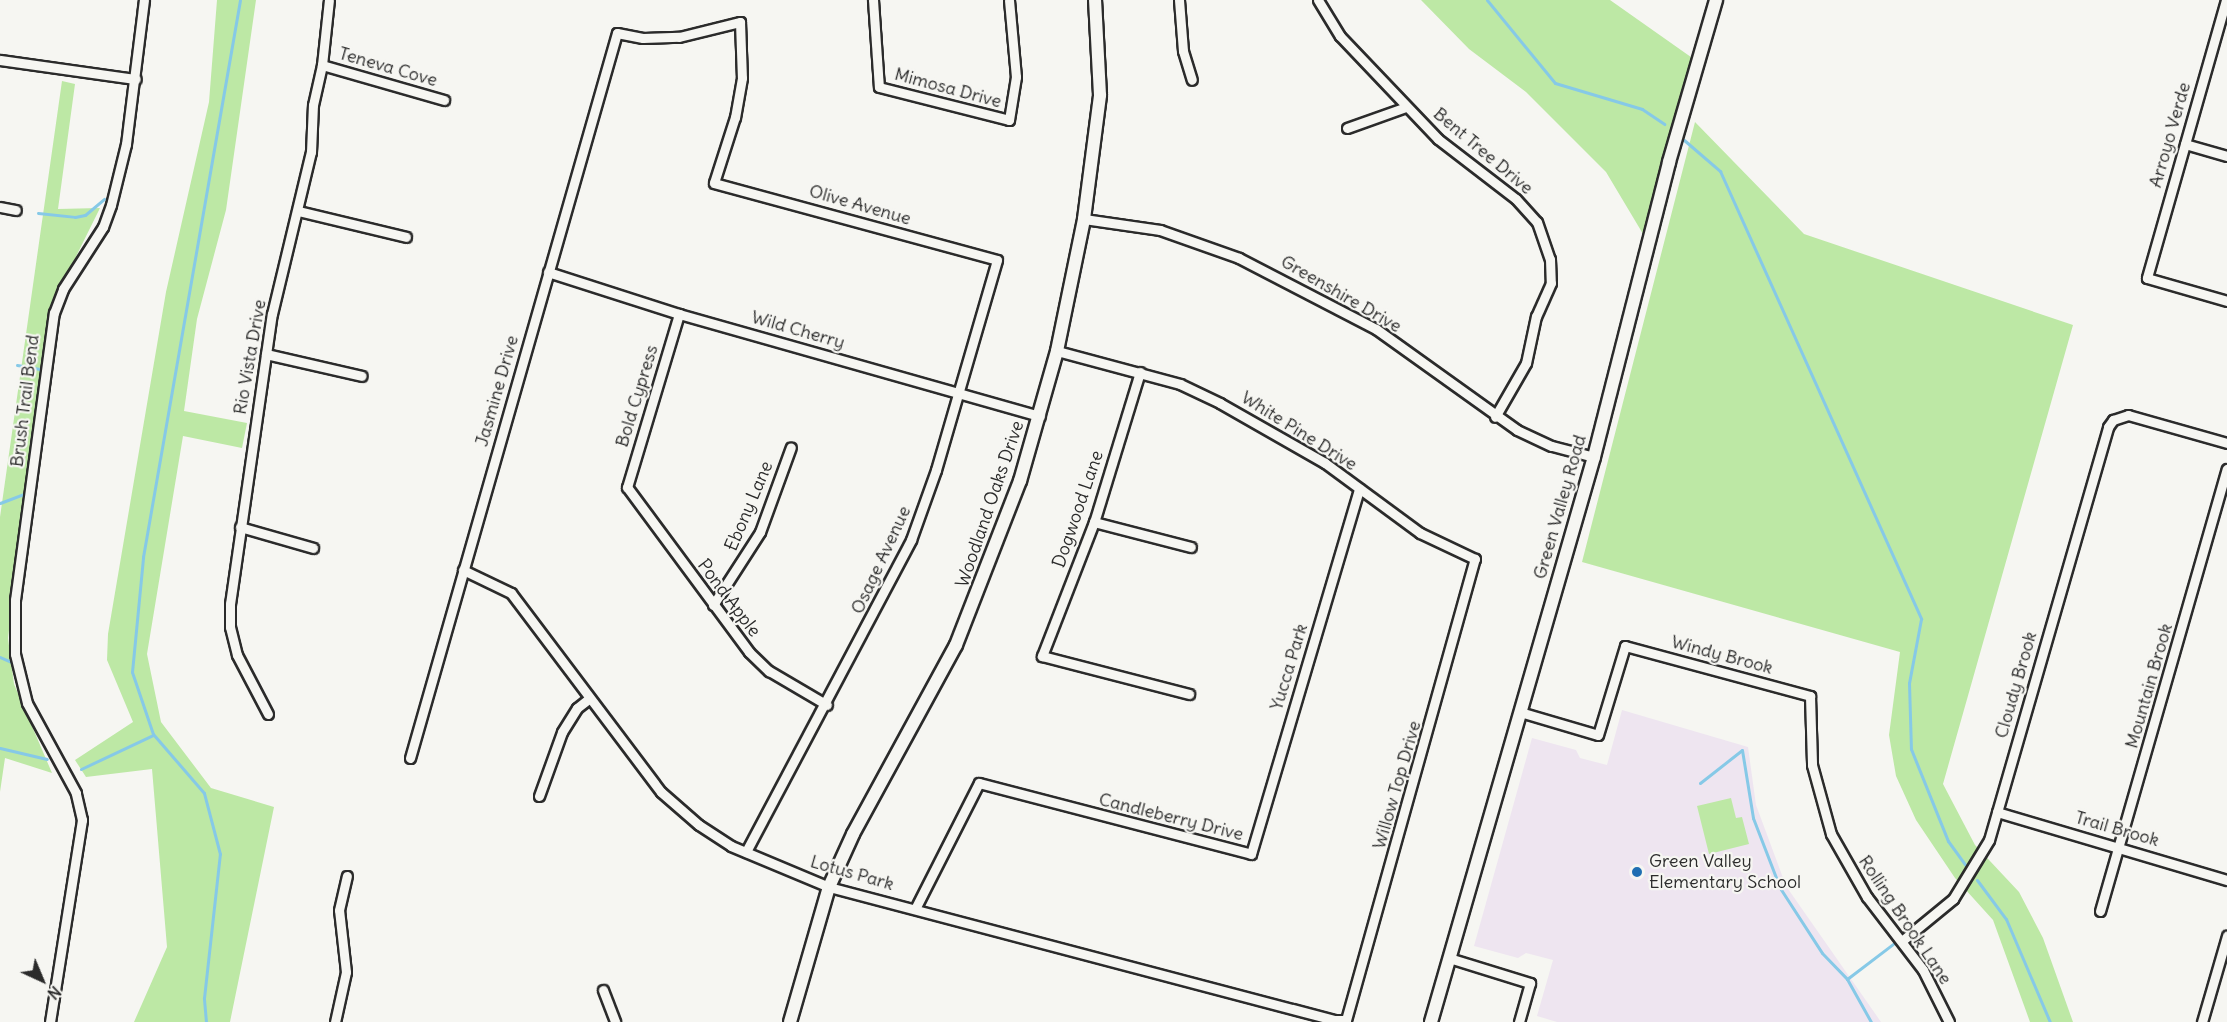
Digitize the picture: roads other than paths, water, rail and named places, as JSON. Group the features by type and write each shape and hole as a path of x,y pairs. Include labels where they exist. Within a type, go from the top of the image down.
{"street":[{"name":"Brush Trail Bend","path":"50,1022 82,820 76,792 27,704 15,654 15,600 54,313 63,289 103,227 111,206 136,79 144,0"},
{"name":"Rio Vista Drive","path":"268,714 237,655 230,627 240,527 272,314 298,211 322,65 329,0"},
{"name":"Mimosa Drive","path":"873,0 879,87 1009,120 1017,77 1009,0"},
{"name":"Woodland Oaks Drive","path":"790,1022 829,887 972,608 1003,533 1040,416 1057,351 1084,219 1100,95 1095,0"},
{"path":"1179,0 1186,66 1192,80"},
{"name":"Bent Tree Drive","path":"1318,0 1340,36 1406,107 1438,139 1527,209 1537,222 1550,259 1551,283 1536,316 1526,363 1495,417"},
{"name":"Green Valley Road","path":"1431,1022 1594,457 1669,162 1716,0"},
{"name":"Arroyo Verde","path":"2226,7 2146,278 2227,302"},
{"name":"Jasmine Drive","path":"410,758 617,33 643,38 680,37 740,22 742,78 735,117 714,183"},
{"path":"0,60 136,79"},
{"name":"Teneva Cove","path":"322,65 444,100"},
{"path":"1347,128 1358,127 1406,107"},
{"path":"2185,144 2227,156"},
{"name":"Olive Avenue","path":"714,183 997,260"},
{"path":"0,207 16,210"},
{"path":"298,211 406,237"},
{"name":"Greenshire Drive","path":"1084,219 1160,230 1239,258 1288,281 1376,329 1495,417 1552,446 1594,457"},
{"name":"Osage Avenue","path":"746,852 826,705 911,540 959,393 997,260"},
{"name":"Wild Cherry","path":"549,272 679,314 1040,416"},
{"name":"Bold Cypress","path":"627,487 679,314"},
{"name":"White Pine Drive","path":"1057,351 1180,384 1272,430 1420,533 1475,559"},
{"path":"266,354 362,376"},
{"name":"Dogwood Lane","path":"1140,372 1094,522 1042,656 1189,694"},
{"name":"Cloudy Brook","path":"1903,940 1934,917 1965,883 1989,840 2105,434 2113,420 2120,417 2136,417 2227,443"},
{"name":"Ebony Lane","path":"714,605 760,532 790,447"},
{"name":"Mountain Brook","path":"2100,911 2227,469"},
{"name":"Pond Apple","path":"627,487 748,652 770,671 826,705"},
{"name":"Yucca Park","path":"1251,854 1359,489"},
{"path":"1094,522 1191,546"},
{"path":"240,527 313,548"},
{"name":"Willow Top Drive","path":"1346,1020 1475,559"},
{"name":"Lotus Park","path":"463,570 511,593 661,792 699,825 746,852 829,887 916,908 1334,1020 1346,1020"},
{"name":"Windy Brook","path":"1520,712 1598,735 1624,646 1810,696"},
{"name":"Rolling Brook Lane","path":"1810,696 1812,765 1831,834 1867,897 1903,940 1949,1022"},
{"path":"539,796 562,732 577,708 590,698"},
{"name":"Candleberry Drive","path":"916,908 979,783 1251,854"},
{"name":"Trail Brook","path":"1997,812 2227,880"},
{"path":"335,1022 346,972 339,910 346,876"},
{"path":"2202,1022 2227,936"},
{"path":"1449,958 1530,983 1519,1022"},
{"path":"603,990 615,1022"}],"waterway":[{"path":"206,1022 204,998 220,854 204,793 153,734 132,672 143,557 240,0"},
{"path":"1487,0 1555,83 1642,109 1664,124"},
{"path":"1684,140 1720,171 1921,619 1909,683 1911,749 1948,841 1966,866"},
{"path":"38,213 75,217 85,215 104,199"},
{"path":"17,365 40,369"},
{"path":"0,503 23,494"},
{"path":"0,657 11,662"},
{"path":"81,769 153,735"},
{"path":"0,748 47,759"},
{"path":"1700,783 1742,750 1753,818 1780,888 1822,953 1847,979 1871,1022"},
{"path":"1977,880 2006,919 2050,1022"},
{"path":"1847,979 1893,944"}],"place":[{"name":"Green Valley Elementary School","path":"1637,872"}]}
